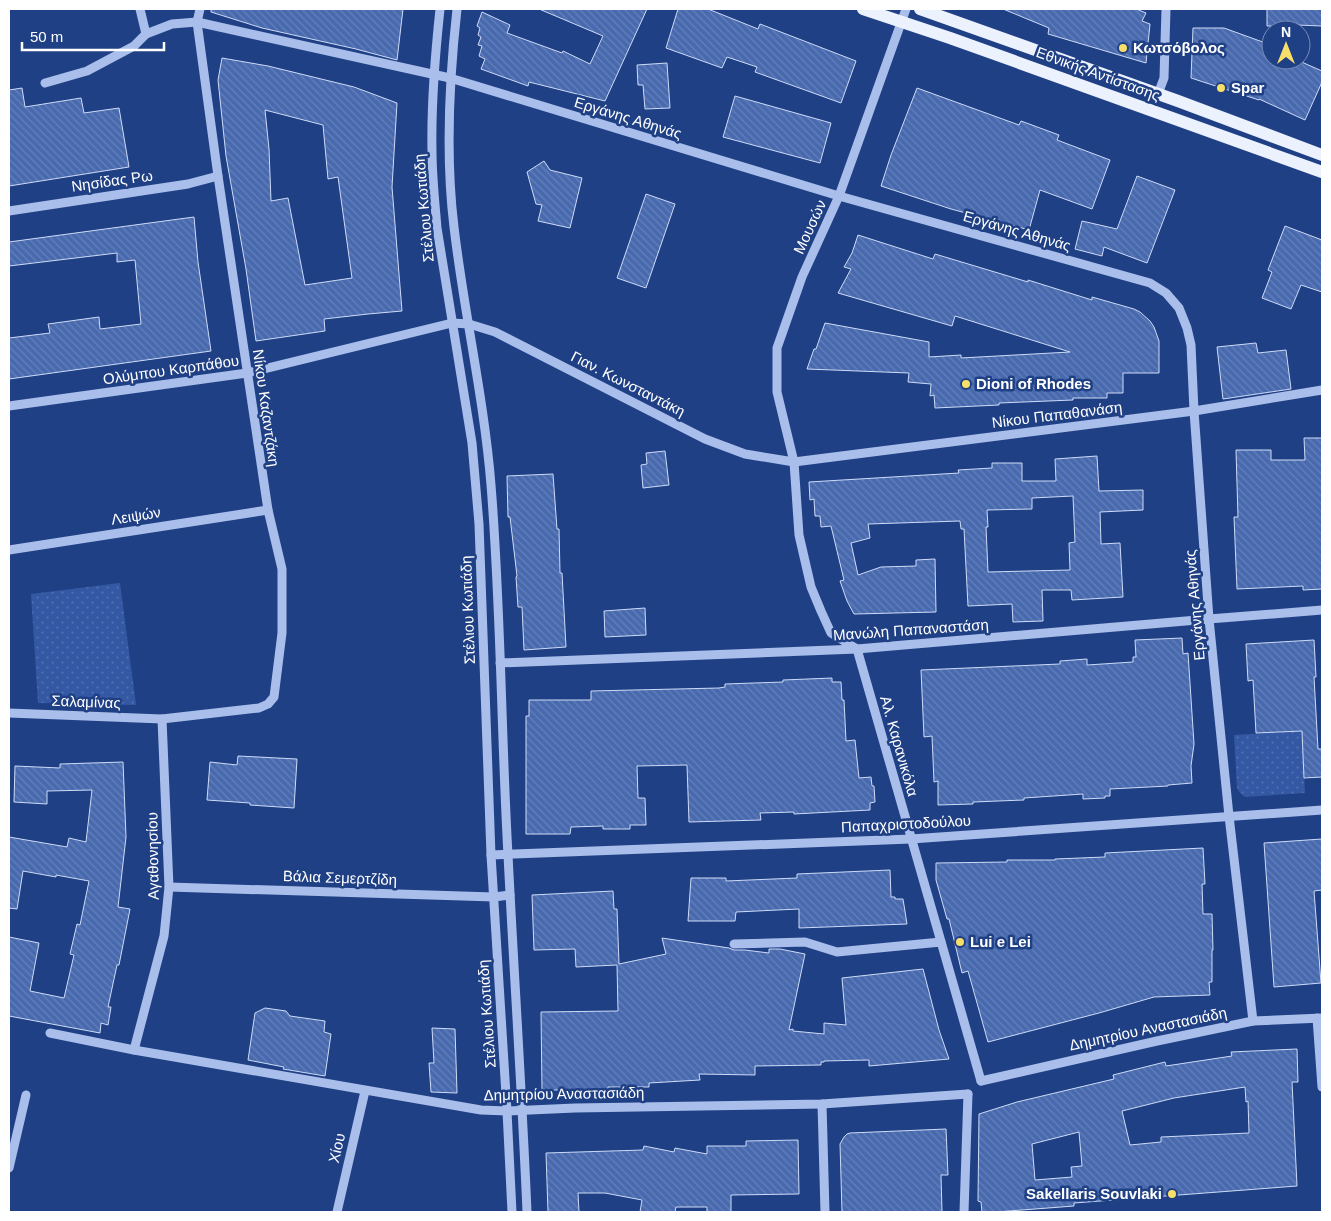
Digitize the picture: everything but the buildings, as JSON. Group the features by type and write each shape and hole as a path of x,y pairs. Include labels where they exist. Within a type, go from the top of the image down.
{"main road":[{"name":"Εθνικής Αντίστασης","path":"862,9 959,41 1322,172"},
{"name":"Εθνικής Αντίστασης","path":"920,9 1322,155"}],"street":[{"path":"140,9 146,34"},
{"name":"Νίκου Καζαντζάκη","path":"162,718 259,708 268,704 274,697 282,633 282,569 268,510 218,176 197,22 200,9"},
{"name":"Στέλιου Κωτιάδη","path":"440,9 434,74 432,153 434,192 437,228 472,443 479,524 491,855 512,1212"},
{"name":"Στέλιου Κωτιάδη","path":"457,9 448,119 451,194 454,228 483,408 491,482 527,1212"},
{"name":"Μουσών","path":"857,649 831,633 811,587 799,535 794,462 777,392 777,348 802,277 839,196 906,9"},
{"path":"1158,94 1164,78 1166,9"},
{"name":"Εργάνης Αθηνάς","path":"45,83 87,71 134,46 146,34 172,24 197,22 450,78 839,196 1150,283 1166,293 1179,308 1191,345 1209,619 1229,816 1253,1020"},
{"name":"Νησίδας Ρω","path":"9,211 188,184 218,176"},
{"name":"Γιαν. Κωνσταντάκη","path":"452,323 469,324 495,332 705,439 745,454 794,462"},
{"name":"Ολύμπου Καρπάθου","path":"9,406 247,373 452,323"},
{"name":"Νίκου Παπαθανάση","path":"794,462 1194,411 1322,390"},
{"name":"Λειψών","path":"9,550 268,510"},
{"name":"Μανώλη Παπαναστάση","path":"500,663 857,649 1322,610"},
{"name":"Αλ. Καρανικόλα","path":"857,649 981,1081"},
{"name":"Σαλαμίνας","path":"9,713 162,718"},
{"name":"Αγαθονησίου","path":"134,1050 164,936 169,887 162,718"},
{"name":"Παπαχριστοδούλου","path":"491,855 911,839 1322,810"},
{"name":"Βάλια Σεμερτζίδη","path":"169,887 494,897 510,895"},
{"path":"734,944 804,942 837,952 941,942"},
{"path":"1320,1018 1322,1087"},
{"name":"Δημητρίου Αναστασιάδη","path":"981,1081 1253,1020 1320,1018"},
{"name":"Δημητρίου Αναστασιάδη","path":"50,1033 134,1050 365,1091 467,1108 507,1111 822,1104 968,1094"},
{"path":"964,1212 968,1094 981,1081"},
{"name":"Χίου","path":"337,1212 365,1091"},
{"path":"9,1168 26,1095"},
{"path":"822,1104 825,1212"}],"shaded area":[{"path":"120,583 136,705 38,703 31,594"},
{"path":"1302,731 1305,793 1245,797 1240,793 1237,788 1234,735"}],"place":[{"name":"Κωτσόβολος","path":"1123,48"},
{"name":"Spar","path":"1221,88"},
{"name":"Dioni of Rhodes","path":"966,384"},
{"name":"Lui e Lei","path":"960,942"},
{"name":"Sakellaris Souvlaki","path":"1172,1194"}]}
